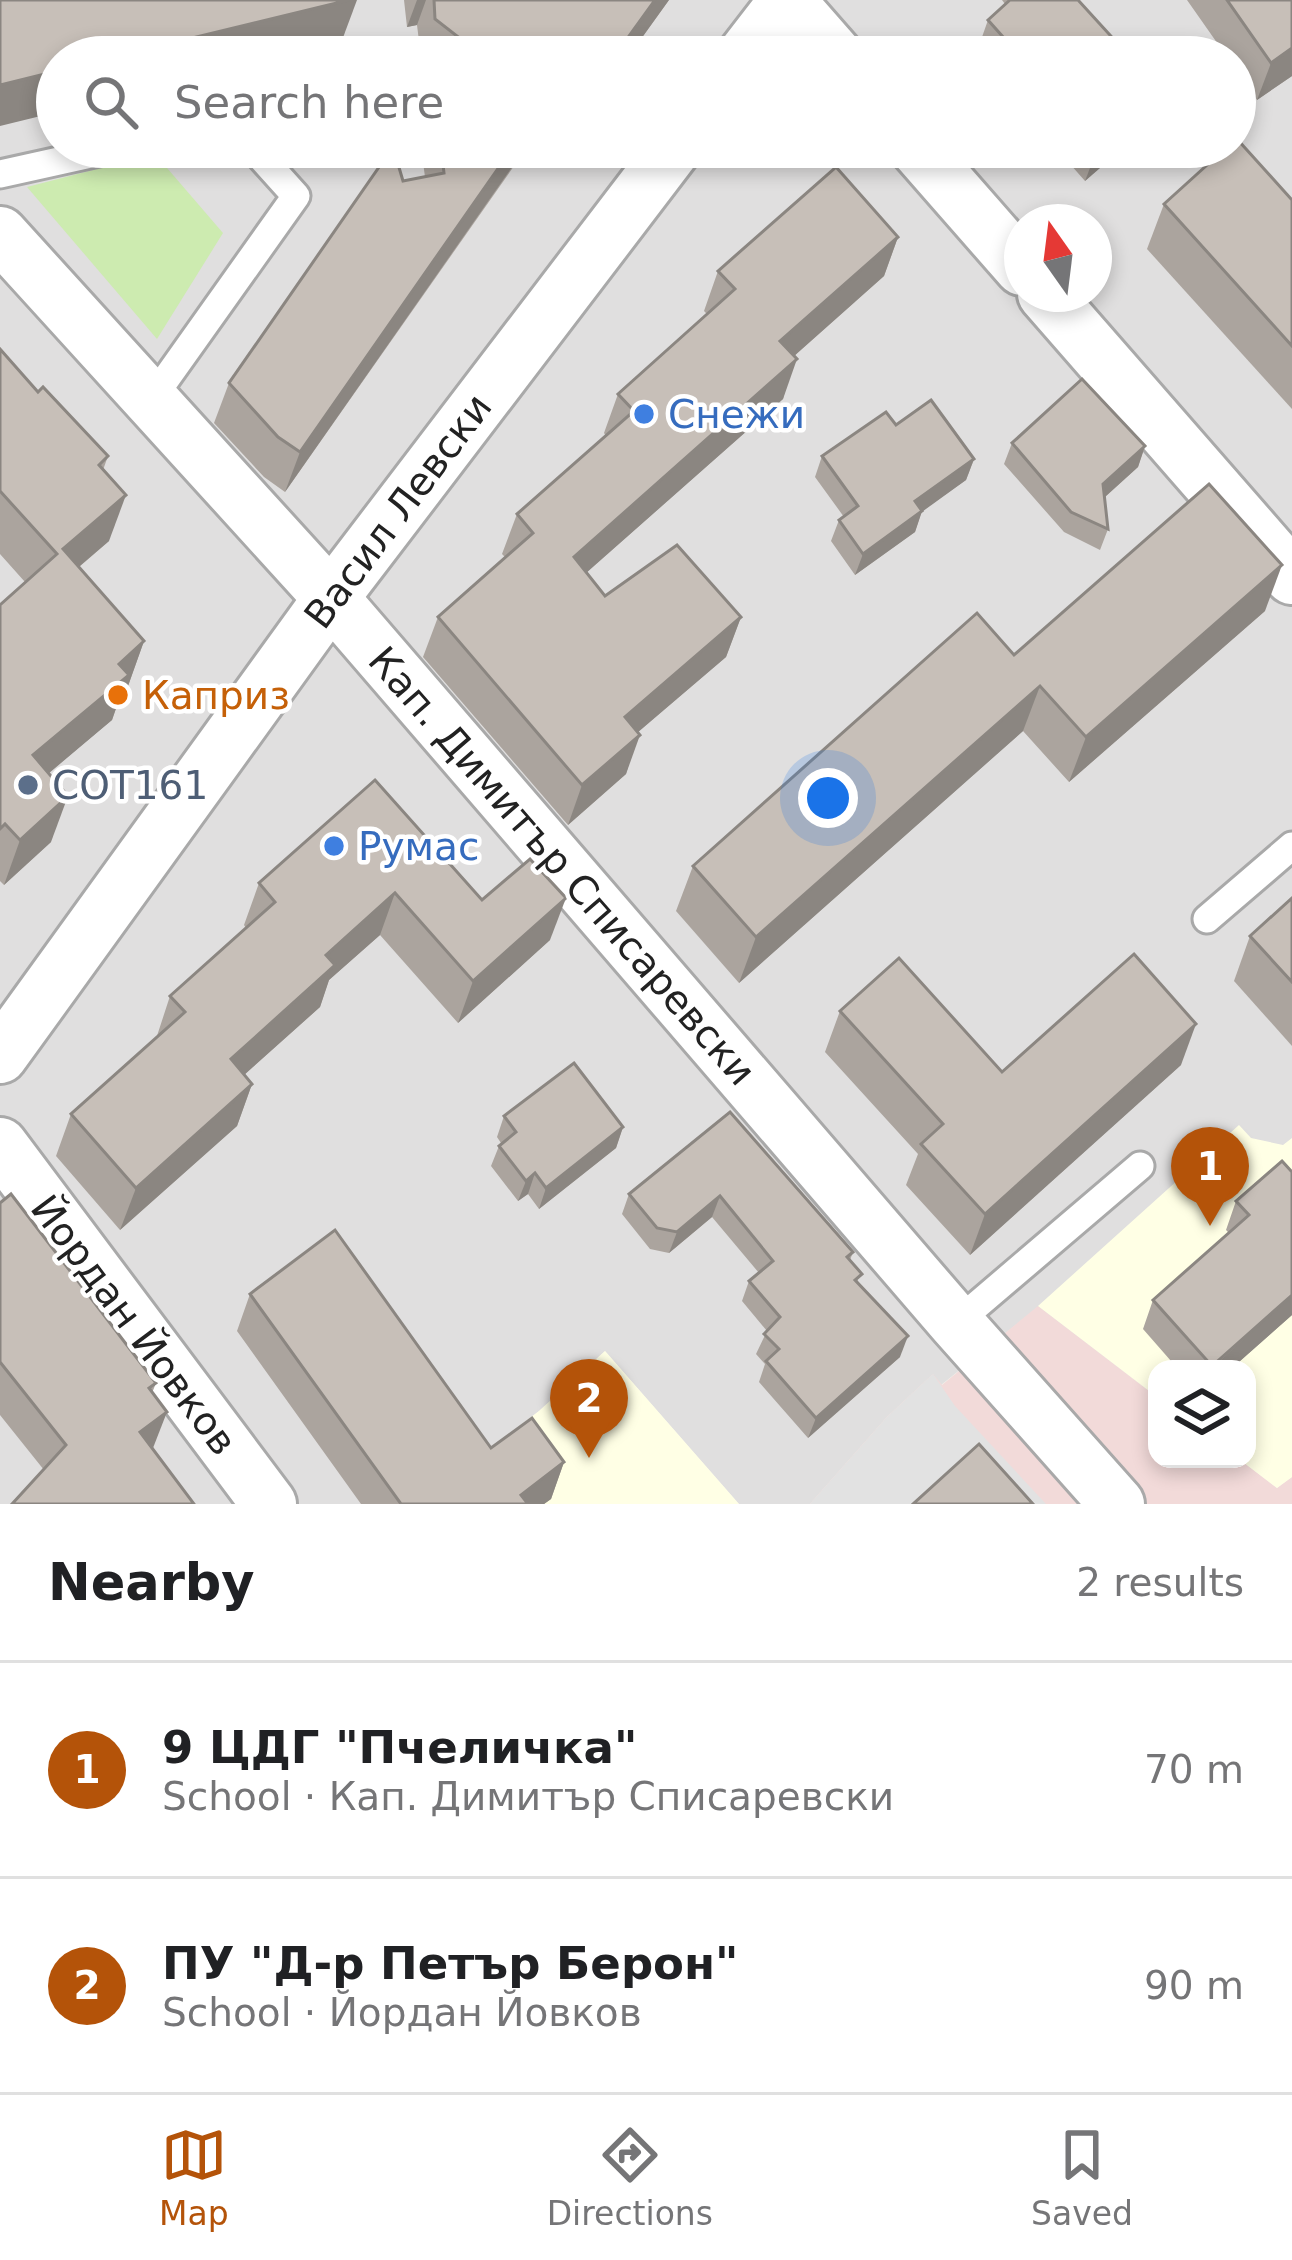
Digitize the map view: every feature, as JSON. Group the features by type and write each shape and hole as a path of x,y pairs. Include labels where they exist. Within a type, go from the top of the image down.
{"street":[{"path":"759,36 787,0 819,36"},
{"name":"Васил Левски","path":"0,1055 331,598 659,168"},
{"path":"934,168 1004,247"},
{"name":"Кап. Димитър Списаревски","path":"0,234 331,598 1117,1504"},
{"path":"1061,312 1292,577"},
{"name":"Йордан Йовков","path":"0,1145 269,1504"}],"lane":[{"path":"0,174 36,166"},
{"path":"151,400 296,196 271,168"},
{"path":"1207,919 1292,846"},
{"path":"956,1323 1140,1166"}],"shaded area":[{"path":"0,0 1292,0 1292,1477 1256,1465 1256,1360 1148,1360 1148,1390 1038,1307 941,1385 932,1375 887,1417 810,1504 739,1504 605,1351 539,1411 417,1504 0,1504"},
{"path":"1239,1125 1251,1138 1283,1145 1292,1138 1292,1477 1277,1488 1251,1468 1256,1468 1256,1360 1148,1360 1148,1390 1038,1306"},
{"path":"1038,1306 1148,1390 1148,1468 1251,1468 1277,1488 1292,1477 1292,1504 810,1504 887,1417 933,1374 942,1385"},
{"path":"605,1351 739,1504 417,1504 539,1411"},
{"path":"933,1374 955,1406 1046,1504 810,1504 887,1417"}],"green space":[{"path":"101,168 167,168 223,233 157,339 27,187"}],"building":[{"path":"0,0 349,0 201,36 36,36 36,76 0,85"},
{"path":"434,0 655,0 629,36 457,36 435,19"},
{"path":"1010,0 1078,0 1111,36 1002,36 988,20"},
{"path":"1227,0 1292,0 1292,48 1271,63"},
{"path":"1256,160 1292,200 1292,346 1164,204 1204,168 1256,168"},
{"path":"378,168 399,168 403,181 444,173 443,168 498,168 300,452 278,437 229,383"},
{"path":"835,168 898,237 780,341 797,359 574,557 605,596 677,545 741,617 625,717 640,735 582,785 438,617 533,533 517,514 634,411 618,394 735,289 718,271"},
{"path":"0,349 38,392 43,387 108,456 99,465 126,495 63,549 144,641 119,664 129,675 33,755 68,796 20,840 5,824 0,829 0,605 57,554 0,491"},
{"path":"1082,379 1145,446 1103,484 1108,529 1071,512 1012,443"},
{"path":"931,400 974,459 915,501 922,511 863,554 839,520 858,506 822,456 886,412 896,425"},
{"path":"1209,484 1282,565 1086,737 1040,686 756,937 693,866 977,613 1014,655"},
{"path":"375,780 482,900 530,859 566,898 473,981 395,893 326,955 335,965 231,1059 252,1084 136,1188 71,1114 185,1012 170,996 275,902 259,883"},
{"path":"1292,898 1292,982 1250,936"},
{"path":"1134,954 1196,1024 985,1214 921,1144 943,1124 840,1011 899,958 1002,1072"},
{"path":"574,1063 623,1127 546,1188 535,1173 526,1181 499,1146 516,1132 504,1116"},
{"path":"730,1112 853,1252 847,1257 862,1274 855,1280 908,1336 816,1418 766,1361 779,1349 764,1334 780,1317 749,1281 773,1261 720,1196 677,1232 657,1228 629,1194"},
{"path":"1282,1161 1292,1172 1292,1295 1219,1360 1207,1360 1153,1300 1249,1215 1236,1201"},
{"path":"11,1194 156,1383 149,1388 167,1412 140,1432 194,1504 12,1504 66,1445 0,1362 0,1203"},
{"path":"335,1230 491,1448 532,1418 564,1462 521,1495 528,1504 401,1504 250,1294"},
{"path":"979,1444 1033,1504 913,1504"}],"place":[{"name":"Снежи","path":"644,414"},
{"name":"Каприз","path":"118,695"},
{"name":"СОТ161","path":"28,785"},
{"name":"Румас","path":"334,846"},
{"name":"9 ЦДГ \"Пчеличка\"","path":"1210,1226"},
{"name":"ПУ \"Д-р Петър Берон\"","path":"589,1458"}]}
